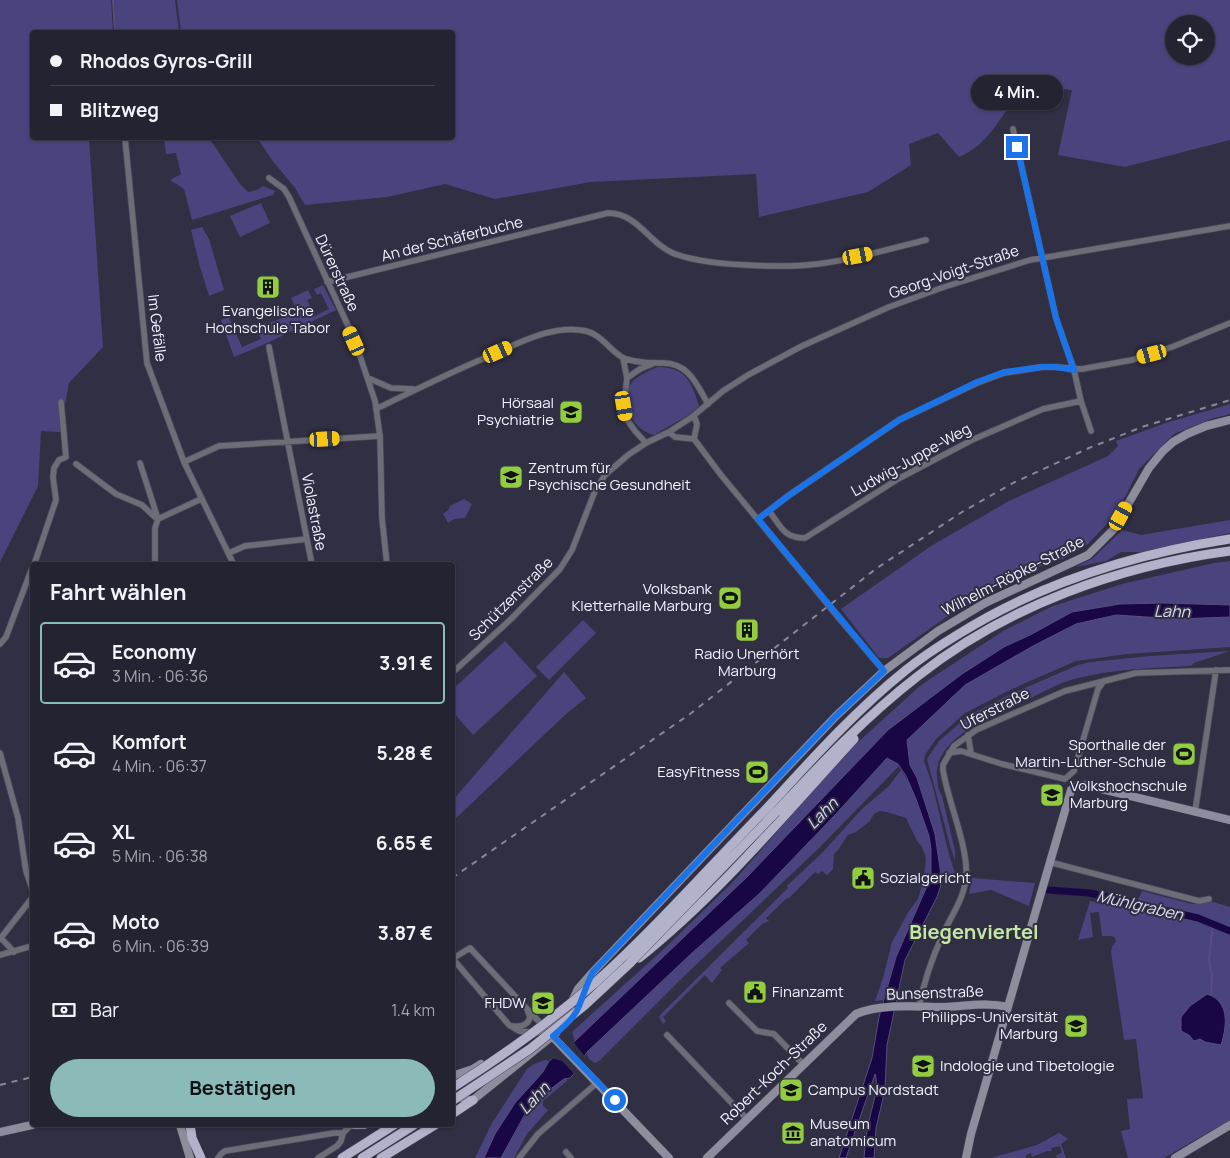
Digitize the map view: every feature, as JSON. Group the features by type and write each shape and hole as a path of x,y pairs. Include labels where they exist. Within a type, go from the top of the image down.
{"highway":[{"path":"579,1006 700,906 776,812 826,744 888,685 927,654 986,617 1050,587 1118,563 1176,549 1230,539"},
{"path":"455,1099 530,1048 585,1005 628,964 840,745 896,693 932,665 968,641 1010,618 1057,596 1120,574 1178,560 1230,551"},
{"path":"455,1086 539,1028 597,980 776,812"},
{"path":"455,1112 473,1100"},
{"path":"190,1127 194,1145 201,1158"},
{"path":"342,1158 391,1127"},
{"path":"362,1158 411,1127"},
{"path":"381,1158 432,1127"}],"main road":[{"name":"Wilhelm-Röpke-Straße","path":"546,1029 567,1012 578,989 593,972 840,712 884,671 938,631 984,603 1088,555 1113,530 1149,468 1163,451 1173,442 1187,434 1206,426 1230,420"},
{"path":"966,1158 971,1134 1016,985 1049,862 1068,798 1074,787 1085,786 1230,820"},
{"path":"455,1097 473,1100 554,1038 571,1019 579,1006 586,985 593,972"},
{"name":"Bunsenstraße","path":"863,1011 903,1007 989,1004 1008,1007"},
{"name":"Robert-Koch-Straße","path":"707,1158 856,1014 863,1011"},
{"path":"455,1075 473,1069 529,1032 546,1029 669,1158"},
{"path":"0,1132 30,1125"},
{"path":"1175,1158 1230,1125"},
{"path":"181,1127 190,1158"}],"street":[{"path":"1013,129 1056,318 1074,370 1081,401 1091,431"},
{"name":"Im Gefälle","path":"125,140 147,363 184,462 233,562"},
{"name":"Dürerstraße","path":"269,178 284,189 290,197 354,341 368,378 376,409 380,436 382,518 387,562"},
{"name":"An der Schäferbuche","path":"327,282 608,213 621,215 633,221 657,243 672,253 714,264 808,265 872,254 926,240"},
{"name":"Georg-Voigt-Straße","path":"708,404 729,386 748,374 802,346 889,307 944,287 1030,260 1230,226"},
{"path":"758,519 899,420 977,382 1004,372 1042,367 1074,370 1152,354 1230,323"},
{"path":"376,409 514,345 549,332 583,330 599,337 623,358 641,363 669,363 681,366 692,376 708,404 694,416 669,432 646,443 626,418 624,406 627,378 623,358"},
{"name":"Violastraße","path":"269,347 311,562"},
{"path":"627,378 640,369 654,364"},
{"path":"368,378 391,388 415,390"},
{"name":"Ludwig-Juppe-Weg","path":"769,511 787,534 794,538 805,538 898,479 972,440 1043,409 1081,401"},
{"path":"35,562 56,500 53,477 54,468 59,460 66,457 61,402"},
{"path":"694,416 697,424 694,439"},
{"path":"669,432 675,438 694,439 884,671"},
{"path":"184,462 219,446 380,436"},
{"name":"Schützenstraße","path":"455,670 554,576 572,550 598,485 614,467 646,443"},
{"path":"140,463 158,519 155,528 155,562"},
{"path":"76,464 116,494 142,505 158,519"},
{"path":"158,519 201,499"},
{"path":"229,553 245,546 307,539"},
{"path":"0,644 6,637 30,575"},
{"path":"1195,812 1216,670"},
{"name":"Uferstraße","path":"949,753 954,746 976,730 1052,695 1087,684 1136,673 1230,670"},
{"path":"919,1007 930,966 943,932 960,901 966,878 963,850 943,770 943,765 949,753 961,751 971,753 1002,764 1059,778 1067,778 1074,771 1098,689 1104,681"},
{"path":"1087,684 1094,690 1096,697"},
{"path":"968,735 971,753"},
{"path":"0,753 2,766 18,818 26,871 30,883"},
{"path":"1049,862 1199,901 1209,899"},
{"path":"14,952 0,938 30,900"},
{"path":"0,955 30,947"},
{"path":"455,957 470,948 546,1029"},
{"path":"455,962 509,1025 519,1031 529,1032"},
{"path":"729,1003 757,1031 774,1034 803,1064"},
{"path":"509,1025 520,1027 527,1023 530,1017 528,1010"},
{"path":"667,1035 747,1119"},
{"path":"519,1158 538,1134 596,1081"},
{"path":"318,1158 337,1146 341,1141 343,1133 350,1127"},
{"path":"218,1158 225,1152 343,1133"},
{"path":"566,1152 571,1158"}],"shaded area":[{"path":"0,0 111,0 113,30 30,30 30,140 89,140 103,347 69,383 60,432 41,431 38,486 0,562"},
{"path":"114,0 175,0 179,30 116,30"},
{"path":"177,0 1230,0 1230,140 1125,167 1058,155 1072,90 1023,84 996,126 980,144 959,157 938,133 909,144 911,165 868,192 759,217 756,174 591,182 495,199 445,184 387,197 305,205 295,188 258,140 455,140 455,30 181,30"},
{"path":"164,140 210,140 240,184 248,192 263,186 275,191 273,195 192,220 184,189 170,180 181,174 176,153 166,154"},
{"path":"261,203 270,223 240,237 230,216"},
{"path":"202,227 209,239 224,290 209,296 191,230"},
{"path":"323,285 336,310 234,357 221,320 229,317 242,347 261,339 254,324 269,323 291,315 295,311 295,306 291,298 308,290 312,298 307,300 315,316 329,309 321,293 317,295 314,289"},
{"path":"658,367 681,373 690,383 699,406 690,414 654,435 646,432 634,421 627,406 627,397 633,381"},
{"path":"1230,404 1230,414 1211,419 1174,434 1139,469 1122,503 1106,525 1088,544 1063,559 1050,562 985,590 888,658 879,658 841,609 931,546 1009,501 1108,456 1118,446 1116,441 1166,423"},
{"path":"464,499 472,504 465,518 454,519 448,523 443,514 450,506"},
{"path":"1230,520 1230,533 1141,552 1121,552 1106,561 1075,567 1092,559 1122,530 1141,535"},
{"path":"1230,561 1230,605 1120,604 1072,612 1004,647 962,674 888,730 748,876 575,1041 572,1032 666,947 732,883 845,754 921,685 1003,631 1053,606 1122,584"},
{"path":"1116,615 1177,619 1230,617 1230,647 1127,654 1076,661 1010,690 965,713 936,739 925,755 924,761 933,787 955,874 942,879 935,834 917,778 910,765 907,740 965,685 1076,624"},
{"path":"583,620 596,633 549,680 536,667"},
{"path":"505,641 537,676 473,735 455,714 455,687"},
{"path":"1230,651 1194,663 1191,666 1117,671 1068,681 985,719 956,738 945,750 938,763 937,778 955,851 955,861 927,759 939,741 968,716 1013,693 1078,665 1150,656"},
{"path":"564,672 586,698 565,715 455,819 455,798"},
{"path":"887,757 899,766 819,848 681,979 599,1061 595,1063 590,1060 587,1052 692,953 759,894 834,816"},
{"path":"901,770 911,786 929,836 931,877 896,957 883,1000 875,1001 892,942 918,899 924,877 926,858 906,818 880,811 874,814 870,821 856,832 848,835 834,854 833,869 827,875 822,871 818,874 815,872 766,918 769,921 762,924 746,940 749,943 720,968 722,970 712,983 705,975 663,1017 666,1021 663,1024 659,1017 661,1014 788,888 787,886 823,852 862,809 889,786"},
{"path":"972,878 1035,883 1029,906 991,890 969,894"},
{"path":"1142,891 1192,904 1210,901 1230,907 1230,1120 1164,1158 1128,1158 1121,1131 1130,1129 1127,1099 1143,1098 1136,1039 1124,1040 1111,952 1116,941 1115,938 1112,936 1102,936 1099,912 1090,913 1093,937 1078,940 1090,901 1133,910"},
{"path":"545,1060 549,1061 543,1072 495,1134 484,1158 475,1158 492,1123 527,1069"},
{"path":"564,1078 568,1080 543,1101 543,1106 548,1110 527,1134 514,1158 501,1158 526,1114 541,1096"},
{"path":"1059,1133 1068,1139 1061,1144 1066,1158 1057,1158 1056,1155 1062,1153 1060,1146 1051,1148 1052,1151 1032,1157 1031,1153 1026,1155 1026,1158 991,1158 1037,1145"}],"water":[{"name":"Lahn","path":"1120,604 1230,605 1230,617 1177,619 1116,615 1076,624 965,685 907,740 910,765 917,778 935,834 942,882 937,897 905,960 887,1045 885,1090 876,1128 874,1158 864,1158 867,1131 876,1092 875,1074 846,1158 839,1158 872,1058 879,1017 896,957 931,877 929,836 916,799 906,776 898,764 887,758 759,894 692,953 587,1052 570,1078 564,1079 541,1096 525,1114 501,1158 484,1158 495,1134 515,1103 543,1072 549,1061 575,1041 748,876 888,730 962,674 1004,647 1072,612"},
{"path":"1207,994 1220,1002 1225,1015 1225,1030 1221,1045 1205,1042 1200,1039 1194,1041 1189,1035 1181,1031 1181,1017 1190,1006"}],"pier":[{"path":"572,1040 586,1058 576,1076 562,1061 548,1059"}],"waterway":[{"path":"113,0 115,30"},
{"name":"Mühlgraben","path":"1048,890 1090,893 1198,918 1230,931"},
{"path":"1211,995 1212,977 1209,959 1213,923"}],"railway":[{"path":"455,876 690,714 877,568 962,512 1013,483 1089,448 1142,427 1230,400"},
{"path":"0,1085 30,1078"}],"place":[{"name":"Evangelische Hochschule Tabor","path":"268,287"},
{"name":"Hörsaal Psychiatrie","path":"571,412"},
{"name":"Zentrum für Psychische Gesundheit","path":"511,477"},
{"name":"Volksbank Kletterhalle Marburg","path":"730,598"},
{"name":"Radio Unerhört Marburg","path":"747,630"},
{"name":"Sporthalle der Martin-Luther-Schule","path":"1184,754"},
{"name":"EasyFitness","path":"757,772"},
{"name":"Volkshochschule Marburg","path":"1052,795"},
{"name":"Sozialgericht","path":"863,878"},
{"name":"Finanzamt","path":"755,992"},
{"name":"FHDW","path":"543,1003"},
{"name":"Philipps-Universität Marburg","path":"1076,1026"},
{"name":"Indologie und Tibetologie","path":"923,1066"},
{"name":"Campus Nordstadt","path":"791,1090"},
{"name":"Museum anatomicum","path":"793,1133"}],"district":[{"name":"Biegenviertel","path":"974,932"}],"route":[{"path":"615,1100 553,1036 575,1014 593,972 836,716 884,671 758,519 788,496 899,420 977,382 1004,372 1042,367 1074,370 1060,333 1051,301 1017,147"}]}
